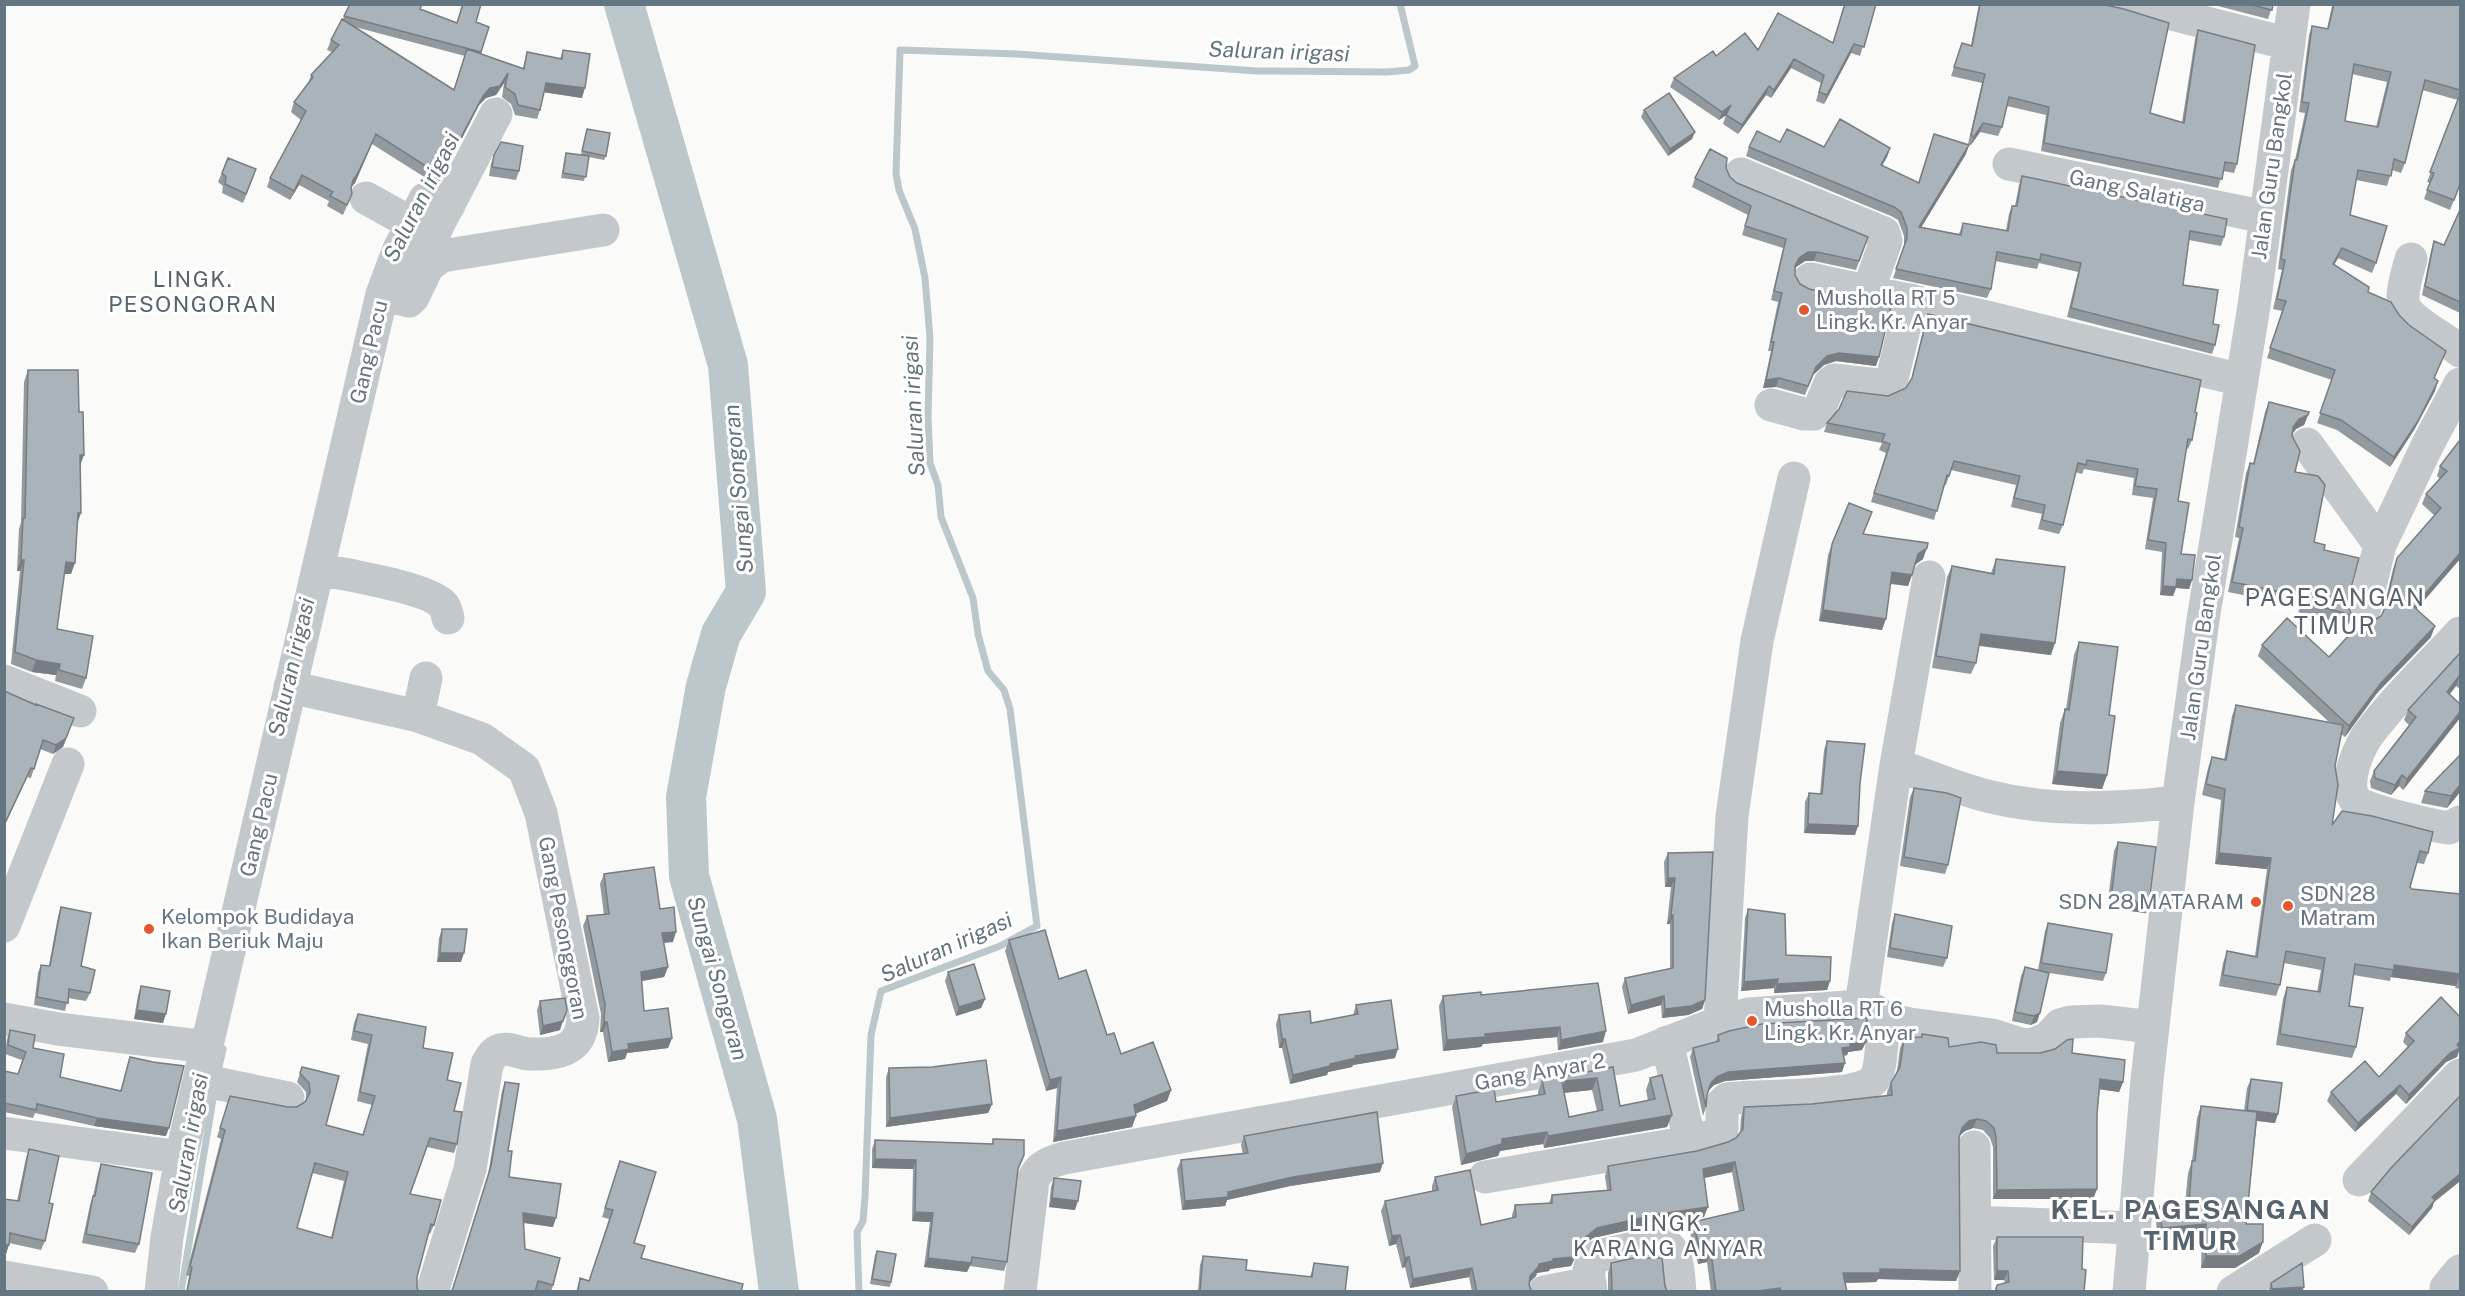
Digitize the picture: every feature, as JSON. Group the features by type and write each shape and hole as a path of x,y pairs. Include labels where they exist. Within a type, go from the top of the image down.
{"street":[{"path":"2133,4 2289,44"},
{"name":"Jalan Guru Bangkol","path":"2129,1292 2153,1027 2178,802 2203,620 2254,306 2294,4"},
{"path":"428,266 425,256 442,202 496,114"},
{"name":"Gang Salatiga","path":"2009,164 2265,217"},
{"path":"1741,174 1884,233 1886,241 1868,291"},
{"path":"366,198 405,236"},
{"name":"Gang Pacu","path":"161,1292 167,1237 181,1157 212,1082 208,1047 301,690 405,236 425,199 442,202"},
{"path":"390,297 409,301 428,266 442,256 603,230"},
{"path":"2411,258 2403,294 2404,307 2410,316 2458,341"},
{"path":"1810,279 1911,300 2241,380"},
{"path":"1771,405 1804,414 1815,414 1834,380 1887,386 1891,383 1911,300"},
{"path":"2363,614 2380,545 2428,444 2460,384"},
{"path":"2307,444 2380,545"},
{"path":"1720,1022 1732,816 1757,641 1794,478"},
{"path":"327,571 417,591 436,599 445,606 448,618"},
{"path":"1485,1178 1690,1142 1719,1134 1722,1126 1722,1104 1727,1098 1807,1096 1867,1086 1877,1076 1872,1012 1896,765 1929,577"},
{"path":"2450,824 2366,808 2353,798 2352,777 2357,755 2369,732 2460,633"},
{"path":"418,716 426,678"},
{"path":"4,681 81,711"},
{"name":"Gang Pesonggoran","path":"301,690 418,716 482,739 524,769 541,813 584,1018 580,1039 573,1047 556,1052 527,1054 501,1049 495,1052 487,1064 470,1169 432,1292"},
{"path":"4,926 68,764"},
{"path":"1896,765 1987,796 2045,807 2126,808 2178,802"},
{"name":"Gang Anyar 2","path":"1020,1292 1033,1180 1037,1171 1050,1162 1636,1055 1720,1022 1749,1014 1872,1012 1910,1024 1992,1035 2024,1045 2034,1044 2048,1038 2072,1023 2153,1027"},
{"path":"4,1019 58,1029 208,1047"},
{"path":"1667,1042 1690,1142"},
{"path":"2359,1180 2460,1075"},
{"path":"212,1082 288,1098"},
{"path":"4,1132 181,1157"},
{"path":"1974,1147 1976,1292"},
{"path":"1974,1222 2134,1228"},
{"path":"2233,1292 2315,1240"},
{"path":"1544,1292 1590,1282 1589,1265 1598,1257 1660,1242 1666,1244 1674,1255 1680,1292"},
{"path":"4,1277 92,1292"}],"building":[{"path":"350,4 422,4 420,9 457,23 463,4 481,4 476,22 489,27 481,52 344,16"},
{"path":"1845,4 1876,4 1864,47 1854,44 1827,95 1819,92 1824,75 1794,59 1774,90 1769,86 1742,125 1726,115 1731,105 1722,112 1674,78 1713,51 1716,56 1745,33 1758,50 1778,13 1833,43"},
{"path":"1980,4 2101,4 2169,23 2150,113 2184,123 2198,30 2255,45 2237,164 2225,162 2222,179 2044,143 2049,107 2009,97 2002,127 1983,123 1974,137 1971,135 1985,74 1954,67 1962,43 1972,46"},
{"path":"2248,4 2273,4 2272,10"},
{"path":"2334,4 2460,4 2460,90 2425,80 2405,163 2394,159 2391,176 2358,170 2350,215 2387,226 2376,263 2342,248 2333,264 2369,287 2368,292 2391,302 2409,325 2446,351 2434,378 2438,381 2418,421 2394,457 2341,420 2320,413 2335,370 2270,348 2286,301 2277,299 2285,260 2281,259 2295,160 2297,160 2309,103 2302,102 2312,26 2328,29","holes":["2354,64 2391,72 2378,127 2345,121"]},
{"path":"342,19 454,90 467,49 524,69 527,52 562,59 563,50 590,54 585,88 546,83 540,110 518,105 515,94 505,87 508,73 500,86 490,88 483,96 443,171 432,170 376,134 353,180 352,194 347,205 330,196 333,192 302,175 294,191 270,178 306,111 294,102 313,77 311,75 339,45 331,40"},
{"path":"1669,93 1695,132 1670,149 1644,110"},
{"path":"2460,94 2460,184 2454,200 2427,190 2434,173 2430,172"},
{"path":"1840,119 1890,148 1881,165 1919,183 1934,134 1969,145 1919,227 1961,235 1963,223 2008,231 2012,206 2017,206 2022,176 2227,219 2224,237 2190,231 2183,285 2218,290 2213,324 2219,325 2215,345 2071,308 2081,263 2041,254 2040,260 1997,252 1991,289 1896,269 1907,238 1907,228 1901,212 1894,207 1749,147 1757,131 1780,142 1787,129 1824,147"},
{"path":"587,129 610,133 606,156 582,151"},
{"path":"501,142 523,146 519,171 492,167 494,155"},
{"path":"1710,149 1727,158 1726,168 1730,177 1737,183 1868,237 1859,261 1808,252 1799,258 1795,266 1795,275 1800,284 1809,289 1891,306 1879,357 1839,353 1827,356 1816,367 1808,386 1779,378 1766,380 1774,342 1771,342 1782,293 1774,291 1786,239 1745,226 1751,206 1695,178"},
{"path":"566,153 589,156 586,177 563,173"},
{"path":"228,158 256,169 246,194 225,184 226,177 222,173"},
{"path":"2460,210 2460,302 2425,286 2434,241 2444,245"},
{"path":"1928,314 2201,380 2192,440 2188,439 2178,501 2189,503 2181,554 2195,555 2192,580 2177,579 2176,587 2163,586 2166,543 2148,540 2157,489 2135,486 2138,469 2087,460 2086,465 2078,463 2063,525 2042,520 2045,505 2014,498 2020,476 1954,461 1949,476 1947,475 1937,511 1874,493 1890,444 1882,441 1885,434 1827,423 1839,409 1847,391 1888,396 1906,388 1912,378"},
{"path":"28,370 78,370 79,412 83,412 84,455 80,455 81,513 78,513 75,563 66,562 57,629 93,636 86,678 59,670 60,664 36,660 15,652 24,560 21,560 23,518 25,518"},
{"path":"2269,402 2309,412 2293,427 2292,436 2300,451 2295,472 2318,476 2325,485 2314,542 2325,545 2324,550 2359,558 2348,600 2352,615 2302,602 2305,598 2232,582 2243,528 2239,527 2250,463 2254,464"},
{"path":"2460,440 2460,553 2414,607 2435,626 2381,683 2349,726 2262,645 2287,618 2329,657 2362,621 2371,622 2381,616 2397,558 2441,508 2426,494 2447,471 2440,466"},
{"path":"1849,503 1872,512 1863,534 1928,543 1927,548 1918,554 1912,575 1892,572 1886,619 1823,610 1832,544"},
{"path":"1996,559 2065,567 2055,643 1981,634 1976,663 1936,656 1952,566 1994,574"},
{"path":"2079,642 2118,647 2109,715 2115,716 2107,775 2057,771 2065,709 2069,710"},
{"path":"2460,653 2460,675 2447,692 2460,704 2460,712 2407,779 2402,775 2395,785 2375,778 2374,771 2416,717 2408,710"},
{"path":"4,691 74,718 66,738 56,745 43,740 34,769 31,768 4,825"},
{"path":"2236,705 2343,725 2335,766 2338,785 2332,825 2342,811 2372,816 2433,832 2428,853 2420,851 2410,887 2460,894 2460,974 2394,965 2394,970 2355,964 2349,1006 2363,1008 2356,1047 2280,1034 2287,987 2320,992 2325,958 2286,951 2280,985 2223,975 2227,951 2257,957 2271,858 2219,853 2225,789 2206,784 2212,757 2226,760"},
{"path":"1827,741 1865,744 1858,826 1808,824 1809,793 1822,794"},
{"path":"2460,755 2460,785 2451,796 2425,791"},
{"path":"1914,788 1947,793 1961,798 1948,865 1904,857"},
{"path":"2118,842 2156,847 2149,904 2111,899"},
{"path":"1713,852 1705,1000 1691,1006 1665,1009 1664,996 1631,1005 1625,978 1673,968 1673,915 1671,915 1675,878 1668,878 1668,853"},
{"path":"654,867 660,909 674,907 676,932 662,933 668,967 641,972 644,1011 668,1008 672,1038 628,1044 629,1049 612,1052 607,1022 604,1022 605,1004 587,916 609,914 604,874"},
{"path":"61,907 91,913 81,966 95,970 90,993 69,989 68,1003 37,997 41,965 50,966"},
{"path":"1748,909 1785,914 1786,955 1831,957 1830,981 1777,984 1778,979 1744,982"},
{"path":"1895,914 1952,926 1947,958 1890,948"},
{"path":"2048,923 2112,934 2106,973 2041,963"},
{"path":"442,929 467,929 464,953 440,953"},
{"path":"1045,930 1059,979 1086,970 1107,1035 1114,1033 1121,1054 1153,1042 1171,1090 1134,1105 1136,1116 1057,1131 1061,1077 1050,1080 1009,940"},
{"path":"974,964 985,999 959,1007 948,972"},
{"path":"2025,967 2049,973 2040,1013 2034,1016 2015,1012"},
{"path":"1598,983 1606,1031 1561,1040 1560,1027 1447,1040 1443,996 1481,992 1481,995"},
{"path":"141,986 170,991 166,1014 137,1010"},
{"path":"2441,997 2460,1017 2460,1041 2457,1045 2460,1048 2450,1053 2409,1095 2400,1085 2358,1123 2331,1092 2365,1061 2379,1077 2414,1041 2406,1033"},
{"path":"565,998 567,1010 563,1021 543,1026 540,1001"},
{"path":"1391,1000 1398,1049 1355,1056 1356,1058 1330,1064 1330,1066 1293,1075 1285,1039 1282,1039 1279,1015 1310,1011 1311,1023 1358,1014 1356,1005"},
{"path":"358,1014 426,1027 423,1048 453,1053 447,1080 461,1083 454,1111 462,1112 457,1144 430,1138 410,1194 441,1200 434,1225 431,1224 417,1277 419,1292 187,1292 192,1267 190,1266 225,1130 220,1128 230,1096 297,1107 305,1102 310,1092 309,1083 300,1073 302,1067 339,1076 326,1125 363,1135 375,1096 360,1092 372,1035 354,1031","holes":["315,1163 348,1172 332,1238 297,1228"]},
{"path":"1867,1018 1866,1042 1850,1044 1850,1047 1842,1048 1845,1063 1728,1072 1711,1083 1706,1107 1693,1048 1719,1041 1718,1035 1729,1031 1762,1024"},
{"path":"10,1030 35,1035 33,1048 64,1054 60,1077 121,1091 130,1057 184,1066 169,1128 97,1118 37,1104 36,1110 4,1103 4,1071 18,1074 26,1052 8,1045"},
{"path":"1922,1034 1948,1038 1949,1047 1981,1042 1996,1045 1997,1053 2040,1053 2055,1049 2067,1040 2073,1039 2072,1053 2125,1060 2123,1082 2100,1079 2097,1114 2097,1189 1997,1190 1994,1128 1986,1121 1977,1119 1969,1121 1962,1128 1959,1138 1960,1271 1880,1269 1880,1273 1843,1273 1847,1292 1781,1292 1780,1288 1751,1292 1716,1292 1711,1252 1701,1254 1693,1222 1744,1210 1735,1162 1703,1169 1708,1207 1659,1214 1597,1228 1582,1240 1574,1257 1553,1259 1553,1261 1539,1264 1530,1276 1529,1285 1532,1292 1477,1292 1472,1268 1413,1279 1409,1257 1405,1258 1400,1235 1392,1236 1385,1201 1438,1190 1435,1177 1470,1170 1481,1225 1516,1217 1515,1205 1552,1203 1552,1195 1611,1190 1608,1166 1697,1151 1728,1142 1736,1138 1743,1129 1744,1107 1812,1104 1892,1095 1891,1083 1900,1067 1904,1038 1922,1037"},
{"path":"986,1060 992,1104 890,1118 889,1068 932,1067"},
{"path":"1613,1067 1620,1106 1655,1099 1650,1078 1662,1075 1672,1115 1548,1136 1547,1132 1502,1139 1502,1144 1466,1154 1456,1096 1494,1089 1496,1102 1545,1094 1542,1080 1561,1077 1569,1117 1603,1110 1597,1078 1565,1081 1565,1076"},
{"path":"2251,1079 2282,1083 2278,1114 2247,1110"},
{"path":"505,1082 519,1084 508,1151 512,1151 509,1177 561,1184 556,1218 523,1213 525,1249 560,1258 553,1285 538,1281 535,1292 451,1292 491,1166"},
{"path":"2460,1096 2460,1174 2432,1197 2435,1200 2412,1227 2371,1192"},
{"path":"2201,1106 2257,1112 2246,1224 2263,1224 2263,1242 2240,1256 2206,1256 2206,1224 2162,1228 2160,1206 2189,1204 2192,1161 2195,1161"},
{"path":"1377,1112 1383,1163 1293,1177 1228,1192 1228,1197 1185,1201 1181,1160 1248,1153 1244,1136"},
{"path":"993,1139 1024,1140 1024,1155 1018,1169 1007,1262 972,1257 971,1263 928,1258 933,1213 915,1212 916,1160 875,1159 875,1140 993,1144"},
{"path":"29,1149 59,1156 49,1203 53,1204 45,1241 10,1233 9,1245 4,1244 4,1199 19,1201"},
{"path":"620,1161 656,1172 634,1243 645,1246 641,1258 743,1284 741,1292 578,1292 580,1278 589,1281 613,1210 605,1208"},
{"path":"101,1164 152,1173 139,1244 86,1234"},
{"path":"1054,1178 1081,1181 1078,1201 1052,1198"},
{"path":"1997,1237 2083,1237 2082,1269 2086,1270 2084,1292 1995,1292 1997,1285 2009,1282 2008,1271 1997,1271"},
{"path":"877,1251 896,1254 891,1282 872,1279"},
{"path":"1203,1256 1247,1260 1246,1270 1312,1277 1314,1263 1348,1267 1345,1292 1200,1292"},
{"path":"1634,1258 1662,1258 1667,1292 1610,1292 1612,1289 1611,1263"},
{"path":"2302,1263 2304,1287 2272,1289 2271,1283"}],"waterway":[{"name":"Sungai Songoran","path":"624,4 728,365 746,592 721,634 706,686 686,797 689,876 757,1119 779,1292"},
{"name":"Saluran irigasi","path":"859,1292 857,1232 863,1221 865,1197 871,1035 881,991 1000,946 1037,926 1010,709 1004,690 988,671 978,634 973,598 941,517 938,485 930,463 928,417 930,338 925,278 915,229 899,190 896,174 900,50 1017,54 1257,71 1388,72 1409,70 1415,66 1400,4"},
{"name":"Saluran irigasi","path":"217,1076 223,1049"},
{"name":"Saluran irigasi","path":"181,1292 214,1093"}],"place":[{"name":"Musholla RT 5 Lingk. Kr. Anyar","path":"1804,310"},
{"name":"SDN 28 MATARAM","path":"2256,902"},
{"name":"SDN 28 Matram","path":"2288,906"},
{"name":"Kelompok Budidaya Ikan Beriuk Maju","path":"149,929"},
{"name":"Musholla RT 6 Lingk. Kr. Anyar","path":"1752,1021"}],"district":[{"name":"LINGK. PESONGORAN","path":"193,292"},
{"name":"PAGESANGAN TIMUR","path":"2335,612"},
{"name":"KEL. PAGESANGAN TIMUR","path":"2191,1226"},
{"name":"LINGK. KARANG ANYAR","path":"1669,1236"}]}
